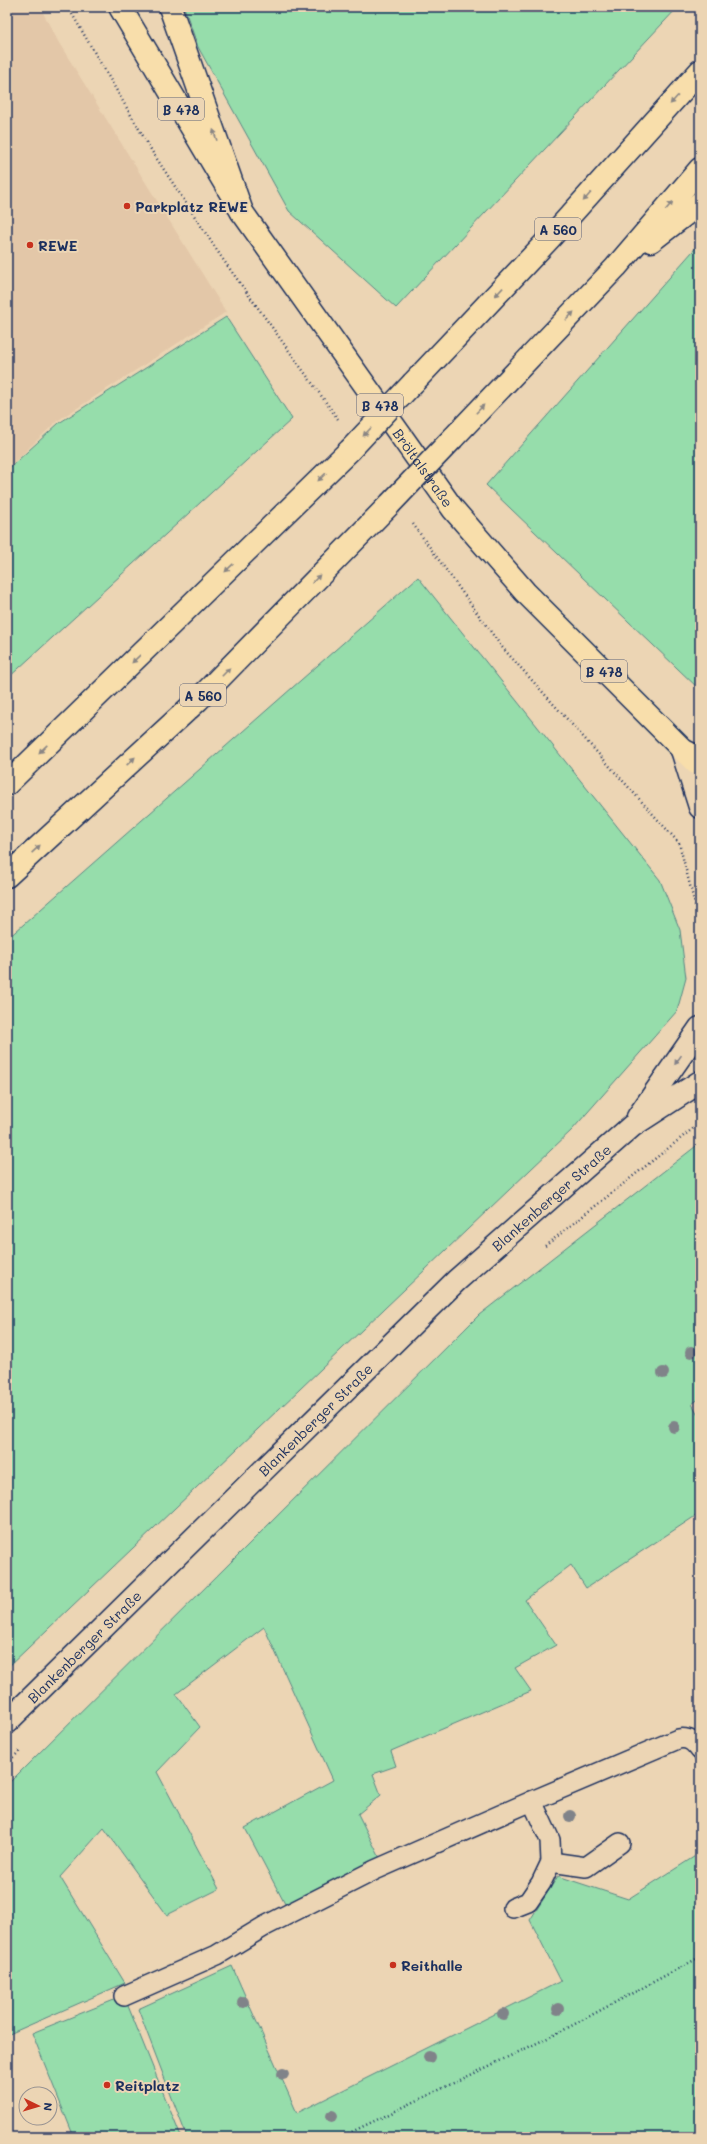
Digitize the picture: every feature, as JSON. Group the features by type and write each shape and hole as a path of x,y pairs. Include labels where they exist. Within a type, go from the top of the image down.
{"main road":[{"name":"Bröltalstraße","path":"120,7 242,212 453,509 525,592 691,754 700,766"},
{"path":"170,7 242,212"},
{"name":"A 560","path":"7,784 350,450 550,238 700,71"},
{"name":"A 560","path":"7,876 198,700 390,504 616,267 700,169"},
{"path":"616,267 700,203"}],"street":[{"path":"691,754 700,807"},
{"name":"Blankenberger Straße","path":"632,1126 700,1028"},
{"name":"Blankenberger Straße","path":"7,1722 456,1281 632,1126 700,1082"}],"lane":[{"path":"124,1996 217,1954 264,1926 374,1870 532,1800 678,1739 684,1738 691,1740 700,1750"},
{"path":"513,1908 528,1902 541,1883 551,1862 550,1840 532,1800"},
{"path":"551,1862 586,1867 620,1843"}],"path":[{"path":"539,1251 700,1123"},
{"path":"7,1763 24,1746"},
{"path":"341,2137 558,2033 700,1957"}],"shaded area":[{"path":"7,7 40,7 59,43 226,312 57,421 7,469"}],"green space":[{"path":"184,7 678,7 396,308 289,211 198,47"},
{"path":"700,243 700,690 486,485"},
{"path":"226,317 292,419 7,679 7,470 59,423"},
{"path":"418,577 660,880 680,930 686,978 677,1011 572,1130 7,1668 7,939"},
{"path":"700,1143 700,1398 692,1404 700,1418 700,1513 586,1588 571,1565 525,1600 556,1645 515,1668 531,1691 391,1751 396,1766 373,1774 381,1795 358,1814 381,1860 285,1904 245,1828 333,1780 264,1627 176,1694 200,1727 157,1772 219,1889 167,1915 104,1828 60,1877 125,1983 7,2035 7,1785 479,1315"},
{"path":"700,1853 700,2137 187,2137 138,2009 232,1966 297,2113 561,1981 530,1920 558,1876 628,1899"},
{"name":"Reitplatz","path":"124,1996 181,2137 74,2137 58,2097 58,2086 53,2086 32,2033"}],"place":[{"name":"Parkplatz REWE","path":"127,206"},
{"name":"REWE","path":"30,245"},
{"name":"Reithalle","path":"393,1965"},
{"name":"Reitplatz","path":"107,2085"}]}
